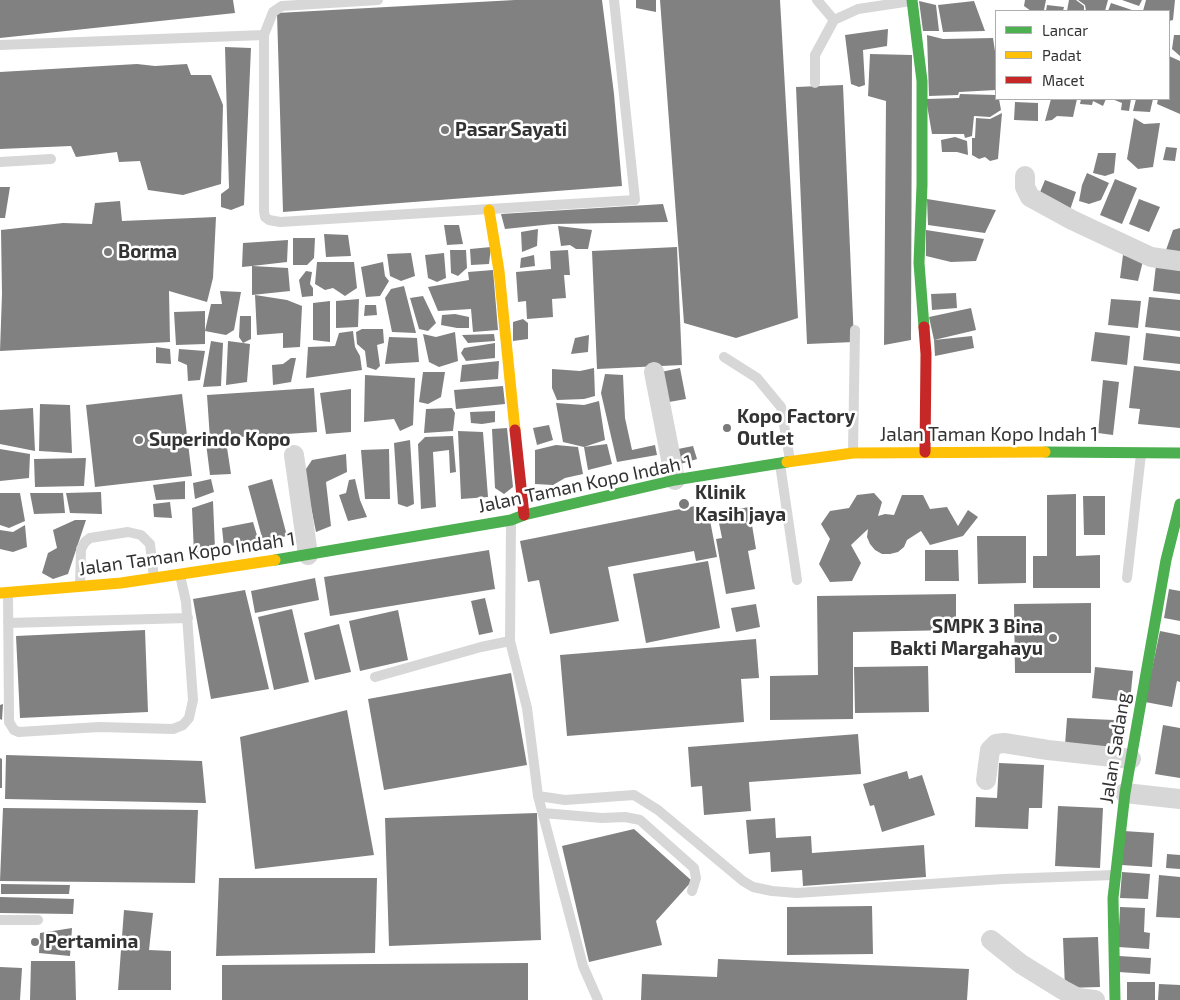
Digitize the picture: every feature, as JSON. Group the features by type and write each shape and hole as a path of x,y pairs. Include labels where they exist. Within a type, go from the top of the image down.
{"street":[{"path":"912,0 922,81 922,185 919,263 926,362 925,452"},
{"path":"1025,176 1025,187 1030,197 1072,220 1151,257 1180,261"},
{"path":"489,210 499,271 524,515"},
{"path":"654,372 675,480"},
{"name":"Jalan Taman Kopo Indah 1","path":"4,593 80,587 154,578 308,555 511,520 524,515 675,480 853,453 1180,453"},
{"path":"294,455 308,555"},
{"name":"Jalan Sadang","path":"1116,1000 1114,874 1125,793 1166,560 1180,504"},
{"path":"986,780 990,750 996,744 1004,743 1131,759"},
{"path":"1125,793 1180,799"},
{"path":"991,940 1020,964 1063,990 1078,998 1095,1000"}],"lane":[{"path":"378,0 282,6 273,12 264,35 264,211 265,217 268,220 280,222 635,200 614,0"},
{"path":"817,0 834,20"},
{"path":"815,83 815,55 834,20 858,9 912,0"},
{"path":"0,45 264,35"},
{"path":"0,162 50,159"},
{"path":"853,453 855,330"},
{"path":"724,357 757,378 781,407 797,580"},
{"path":"1127,578 1141,452"},
{"path":"511,520 510,641 527,708 538,796 583,966 598,1000"},
{"path":"80,587 81,549 85,542 90,538 128,532 141,535 150,544 154,578"},
{"path":"4,593 8,622 9,722 14,730 18,732 99,727 173,729 183,725 189,718 193,700 188,618 179,574"},
{"path":"8,622 188,618"},
{"path":"375,676 481,646 510,641"},
{"path":"538,796 565,800 634,795 658,810 743,881 753,887 772,891 797,893 1114,874"},
{"path":"543,813 602,818 625,816 640,820 694,868 696,878 692,891"},
{"path":"0,920 38,920"}],"building":[{"path":"0,0 233,0 235,13 0,38"},
{"name":"Pasar Sayati","path":"515,0 602,0 614,94 622,186 283,212 277,13"},
{"path":"636,0 656,0 656,12 636,8"},
{"path":"660,0 780,0 798,318 736,338 684,323"},
{"path":"1025,0 1046,0 1044,10 1030,10 1024,6"},
{"path":"1069,0 1076,0 1084,6 1084,10 1067,10"},
{"path":"1078,0 1108,0 1105,10 1086,10 1085,5"},
{"path":"1122,0 1142,0 1139,6"},
{"path":"1146,0 1175,0 1173,20 1170,21 1170,10 1143,10"},
{"path":"919,1 936,5 939,31 923,31"},
{"path":"974,1 985,31 943,32 938,5"},
{"path":"1111,3 1132,10 1108,10"},
{"path":"1047,5 1064,7 1063,10 1046,10"},
{"path":"888,29 887,46 863,50 865,85 859,87 851,84 845,35"},
{"path":"927,35 943,39 993,38 995,90 959,92 958,95 929,96"},
{"path":"1174,35 1180,35 1180,56 1172,49"},
{"path":"225,47 251,48 244,205 231,210 221,207 221,194 229,188"},
{"path":"870,54 912,55 911,340 884,345 886,101 868,96"},
{"path":"1170,56 1180,61 1180,114 1157,104 1158,100 1170,100"},
{"path":"137,64 155,66 187,64 191,75 211,75 223,105 221,184 183,195 148,190 140,161 119,162 117,152 76,157 71,146 0,149 0,72"},
{"path":"843,85 854,342 807,344 796,87"},
{"path":"960,94 995,95 995,100 999,100 1001,110 990,117 974,116 972,136 965,138 964,134 932,134 926,99 959,98"},
{"path":"1051,100 1077,100 1073,117 1057,116 1052,120 1045,121"},
{"path":"1081,100 1106,100 1103,106 1093,101 1092,105 1080,104"},
{"path":"1114,100 1131,100 1129,111 1121,110 1122,103"},
{"path":"1136,100 1153,100 1150,112 1133,111"},
{"path":"1015,102 1038,103 1038,121 1014,120"},
{"path":"1002,113 998,159 990,161 985,157 979,159 972,155 972,138 975,138 976,118 990,119"},
{"path":"1134,118 1144,124 1160,123 1153,167 1138,169 1127,159"},
{"path":"955,137 967,141 968,155 957,152 942,152 941,140"},
{"path":"1166,147 1177,148 1175,161 1163,160"},
{"path":"1098,153 1116,153 1114,173 1105,176 1093,173"},
{"path":"1087,173 1109,183 1101,200 1089,204 1079,201 1082,185"},
{"path":"1115,179 1137,188 1122,224 1100,215"},
{"path":"1045,180 1076,192 1070,210 1038,197"},
{"path":"0,187 10,187 5,218 0,218"},
{"path":"927,199 996,210 985,233 928,225"},
{"path":"1139,199 1160,207 1149,232 1129,224"},
{"name":"Borma","path":"120,201 122,221 216,217 213,278 207,302 169,291 170,342 0,351 2,294 1,230 63,223 92,224 95,203"},
{"path":"663,204 668,222 553,224 505,229 501,214"},
{"path":"444,225 459,225 463,244 447,245"},
{"path":"558,226 592,230 588,249 576,249 570,245 561,246"},
{"path":"1180,228 1180,256 1166,250 1173,230"},
{"path":"538,229 537,246 522,252 521,232"},
{"path":"926,230 984,239 976,261 951,262 926,256"},
{"path":"324,234 348,235 351,256 326,257"},
{"path":"293,238 315,238 314,258 307,265 293,265"},
{"path":"288,240 287,262 242,267 243,243"},
{"path":"491,247 489,264 471,265 470,249"},
{"path":"677,247 682,365 597,369 592,251"},
{"path":"450,250 466,250 467,268 458,276 451,273"},
{"path":"568,250 570,275 564,275 566,298 552,299 553,317 527,319 526,301 518,302 516,272 551,269 550,251"},
{"path":"411,253 415,276 401,281 390,276 387,254"},
{"path":"444,253 446,278 437,282 428,278 425,255"},
{"path":"534,255 535,266 520,268 521,258"},
{"path":"1123,255 1143,261 1138,281 1120,278"},
{"path":"317,262 354,262 357,288 345,296 333,288 325,290 315,284"},
{"path":"383,262 385,276 389,281 380,296 366,297 361,267"},
{"path":"1156,265 1180,267 1180,294 1153,291"},
{"path":"252,266 288,268 290,291 252,295"},
{"path":"493,270 498,330 473,332 471,309 438,311 428,287 469,280 468,272"},
{"path":"306,271 312,272 310,284 313,288 313,296 302,297 299,280"},
{"path":"404,286 416,333 392,332 385,298 391,289"},
{"path":"220,291 241,292 234,330 226,335 205,331 211,304 222,304"},
{"path":"956,293 957,308 932,310 931,294"},
{"path":"255,295 287,300 302,306 300,347 283,348 283,333 257,335"},
{"path":"423,296 436,323 428,331 419,329 410,298"},
{"path":"1149,297 1180,300 1180,331 1145,327"},
{"path":"359,299 358,327 336,328 336,301"},
{"path":"1111,299 1141,301 1138,328 1108,325"},
{"path":"330,301 330,342 313,340 313,303"},
{"path":"365,305 376,305 377,315 364,316"},
{"path":"971,308 976,330 934,340 929,317"},
{"path":"205,311 205,344 176,345 174,312"},
{"path":"455,314 469,317 469,328 441,325 442,315"},
{"path":"240,316 251,316 251,339 243,343 239,337"},
{"path":"523,319 528,323 528,339 513,341 513,322"},
{"path":"362,329 383,329 384,343 377,345 380,366 376,370 367,367 365,351 357,344 356,332"},
{"path":"353,331 355,347 360,356 362,370 306,378 308,347 335,346 339,333"},
{"path":"455,332 458,361 439,367 429,362 423,334 436,337"},
{"path":"1095,332 1130,336 1127,365 1091,361"},
{"path":"1146,333 1180,337 1180,364 1143,360"},
{"path":"494,334 495,341 468,343 462,335"},
{"path":"589,335 588,352 571,354 575,338"},
{"path":"972,336 974,348 935,356 934,340"},
{"path":"389,337 417,338 419,362 385,364"},
{"path":"211,341 223,343 221,386 203,387"},
{"path":"228,341 250,344 247,382 226,385"},
{"path":"495,343 495,358 466,361 461,353 464,348"},
{"path":"156,347 170,349 171,364 156,363"},
{"path":"179,349 205,351 200,380 188,381 187,365 178,361"},
{"path":"291,358 296,358 291,382 273,385 272,365 283,364"},
{"path":"499,361 498,379 460,382 462,365"},
{"path":"1134,366 1180,371 1180,428 1138,424 1140,409 1129,408"},
{"path":"594,368 595,396 584,399 557,400 552,388 552,369 580,371"},
{"path":"680,368 686,399 669,402 661,372"},
{"path":"423,372 445,372 441,397 428,404 419,402"},
{"path":"605,374 623,375 625,418 632,450 655,445 657,455 617,462 601,393"},
{"path":"365,375 415,378 413,425 400,431 394,419 364,422"},
{"path":"1103,380 1119,382 1113,435 1098,433"},
{"path":"503,386 505,404 456,409 454,390"},
{"path":"314,388 317,432 210,439 207,395"},
{"path":"351,389 351,432 326,434 320,393"},
{"name":"Superindo Kopo","path":"182,394 192,476 95,487 86,405"},
{"path":"599,401 605,440 584,447 563,442 556,403 584,405"},
{"path":"40,404 70,405 72,453 39,451"},
{"path":"33,408 35,451 0,444 0,410"},
{"path":"452,408 455,413 453,431 424,433 426,409"},
{"path":"495,411 495,422 471,423 470,412"},
{"path":"549,425 553,440 537,445 533,428"},
{"path":"507,428 513,487 504,494 495,488 492,429"},
{"path":"458,431 483,432 488,497 461,499"},
{"path":"453,436 456,472 450,473 449,450 433,452 436,507 421,509 418,444 425,437"},
{"path":"410,440 414,504 407,507 398,504 394,443"},
{"path":"226,441 231,474 210,475 206,443"},
{"path":"607,444 612,464 588,470 584,447"},
{"path":"556,445 578,447 583,474 565,478 553,485 535,484 535,450"},
{"path":"693,446 697,459 677,465 673,450"},
{"path":"0,449 30,454 29,478 0,481"},
{"path":"389,449 390,499 365,499 361,450"},
{"path":"346,454 347,472 326,482 331,526 316,532 304,472 312,460"},
{"path":"86,458 84,486 35,487 34,459"},
{"path":"211,479 214,492 195,499 193,483"},
{"path":"272,479 287,536 263,541 248,486"},
{"path":"355,479 360,500 367,517 348,521 339,495 346,493 349,480"},
{"path":"185,481 185,499 156,500 153,485"},
{"path":"101,492 102,514 70,513 66,493"},
{"path":"0,493 20,493 25,521 9,528 0,525"},
{"path":"30,493 63,493 65,513 34,514"},
{"path":"874,493 882,502 878,516 885,514 894,515 902,495 923,495 930,509 947,507 958,526 968,510 978,517 963,536 930,545 921,531 907,540 904,547 898,552 890,554 882,554 875,550 867,537 868,529 851,545 861,563 852,581 830,582 819,564 830,539 821,524 830,511 849,508 857,495"},
{"path":"1076,494 1076,556 1100,555 1100,588 1033,588 1033,556 1047,556 1047,495"},
{"path":"1083,496 1105,496 1105,535 1084,535"},
{"path":"213,501 215,549 194,553 192,508"},
{"path":"170,502 172,518 154,517 153,504"},
{"path":"695,506 697,518 709,515 717,557 696,561 694,551 608,567 619,621 550,634 539,580 528,582 520,541"},
{"path":"749,507 756,549 748,551 755,589 726,594 716,539 722,538 717,513"},
{"path":"75,520 86,520 68,574 53,579 42,573 48,553 57,548 53,530"},
{"path":"253,522 259,542 224,547 222,528"},
{"path":"25,525 27,547 13,552 0,549 0,530 13,532"},
{"path":"977,536 1026,536 1026,583 978,584"},
{"path":"489,550 495,589 330,616 324,577"},
{"path":"925,550 958,550 959,581 925,581"},
{"path":"708,561 720,628 646,643 633,574"},
{"path":"315,578 319,600 255,613 251,591"},
{"path":"1169,589 1180,591 1180,621 1164,618"},
{"path":"245,590 269,689 211,699 193,599"},
{"path":"956,594 956,630 853,632 853,719 770,720 770,676 818,675 817,596"},
{"path":"485,598 493,632 479,635 471,601"},
{"name":"SMPK 3 Bina Bakti Margahayu","path":"1091,603 1091,673 1015,673 1014,604"},
{"path":"756,604 760,627 736,632 731,608"},
{"path":"292,609 309,682 274,690 258,617"},
{"path":"398,610 408,660 360,671 349,621"},
{"path":"339,624 351,672 315,680 304,633"},
{"path":"145,630 148,712 20,718 16,636"},
{"path":"1160,631 1180,635 1180,682 1177,681 1172,707 1145,702"},
{"path":"756,639 759,678 741,679 744,722 567,736 560,655"},
{"path":"928,666 929,712 855,713 854,667"},
{"path":"1095,667 1133,671 1130,702 1092,698"},
{"path":"511,673 527,765 384,790 368,699"},
{"path":"3,704 2,720 0,719 0,705"},
{"path":"347,710 374,855 255,869 240,737"},
{"path":"1067,718 1114,720 1113,747 1065,745"},
{"path":"1163,725 1180,728 1180,778 1155,774"},
{"path":"858,734 861,774 749,782 751,811 704,815 702,786 691,787 688,747"},
{"path":"6,755 202,761 206,803 5,799"},
{"path":"0,758 2,759 2,788 0,788"},
{"path":"999,763 1044,765 1042,808 1029,808 1028,829 975,827 976,797 997,798"},
{"path":"907,771 909,779 922,775 935,815 882,832 874,805 870,806 863,784"},
{"path":"1058,806 1103,808 1100,868 1055,866"},
{"path":"3,808 198,810 195,883 0,881"},
{"path":"537,813 541,940 389,946 385,818"},
{"path":"775,818 776,838 811,836 812,853 924,845 926,877 803,886 802,870 771,872 770,852 749,854 746,820"},
{"path":"634,829 692,881 656,921 662,945 589,962 562,846"},
{"path":"1124,831 1154,833 1152,867 1122,865"},
{"path":"1167,854 1180,855 1180,869 1166,868"},
{"path":"1122,872 1150,874 1148,899 1120,898"},
{"path":"1159,875 1180,877 1180,918 1156,917"},
{"path":"219,878 377,878 375,953 216,956"},
{"path":"1,884 70,885 69,894 1,894"},
{"path":"0,897 74,899 73,914 0,913"},
{"path":"872,906 873,954 787,955 787,907"},
{"path":"1120,907 1145,908 1144,932 1150,933 1149,949 1118,947"},
{"path":"124,910 153,913 149,950 171,951 171,990 118,990"},
{"path":"72,928 70,956 39,953 40,933"},
{"path":"1098,937 1100,987 1065,988 1063,938"},
{"path":"1119,956 1151,958 1150,974 1118,972"},
{"path":"718,959 969,969 967,1000 641,1000 642,974 717,977"},
{"path":"31,961 75,961 76,1000 30,1000"},
{"path":"528,963 528,1000 222,1000 222,965"},
{"path":"0,967 22,968 20,1000 0,1000"},
{"path":"1127,982 1155,982 1155,1000 1127,1000"},
{"path":"1159,984 1180,985 1180,1000 1158,1000"}],"traffic: fast":[{"path":"912,0 922,81 922,185 919,263 924,327"},
{"path":"1045,452 1180,453"},
{"path":"275,560 511,520 524,515 675,480 787,462"},
{"path":"1115,1000 1113,898 1125,793 1166,560 1180,504"}],"traffic: slow":[{"path":"489,210 499,271 515,430"},
{"path":"787,462 853,453 1045,452"},
{"path":"0,593 121,583 275,560"}],"traffic: jam":[{"path":"924,327 926,354 925,452"},
{"path":"515,430 524,515"}],"place":[{"name":"Pasar Sayati","path":"445,130"},
{"name":"Borma","path":"108,252"},
{"name":"Kopo Factory Outlet","path":"727,428"},
{"name":"Superindo Kopo","path":"139,440"},
{"name":"Klinik Kasih jaya","path":"684,504"},
{"name":"SMPK 3 Bina Bakti Margahayu","path":"1053,638"},
{"name":"Pertamina","path":"35,942"}]}
